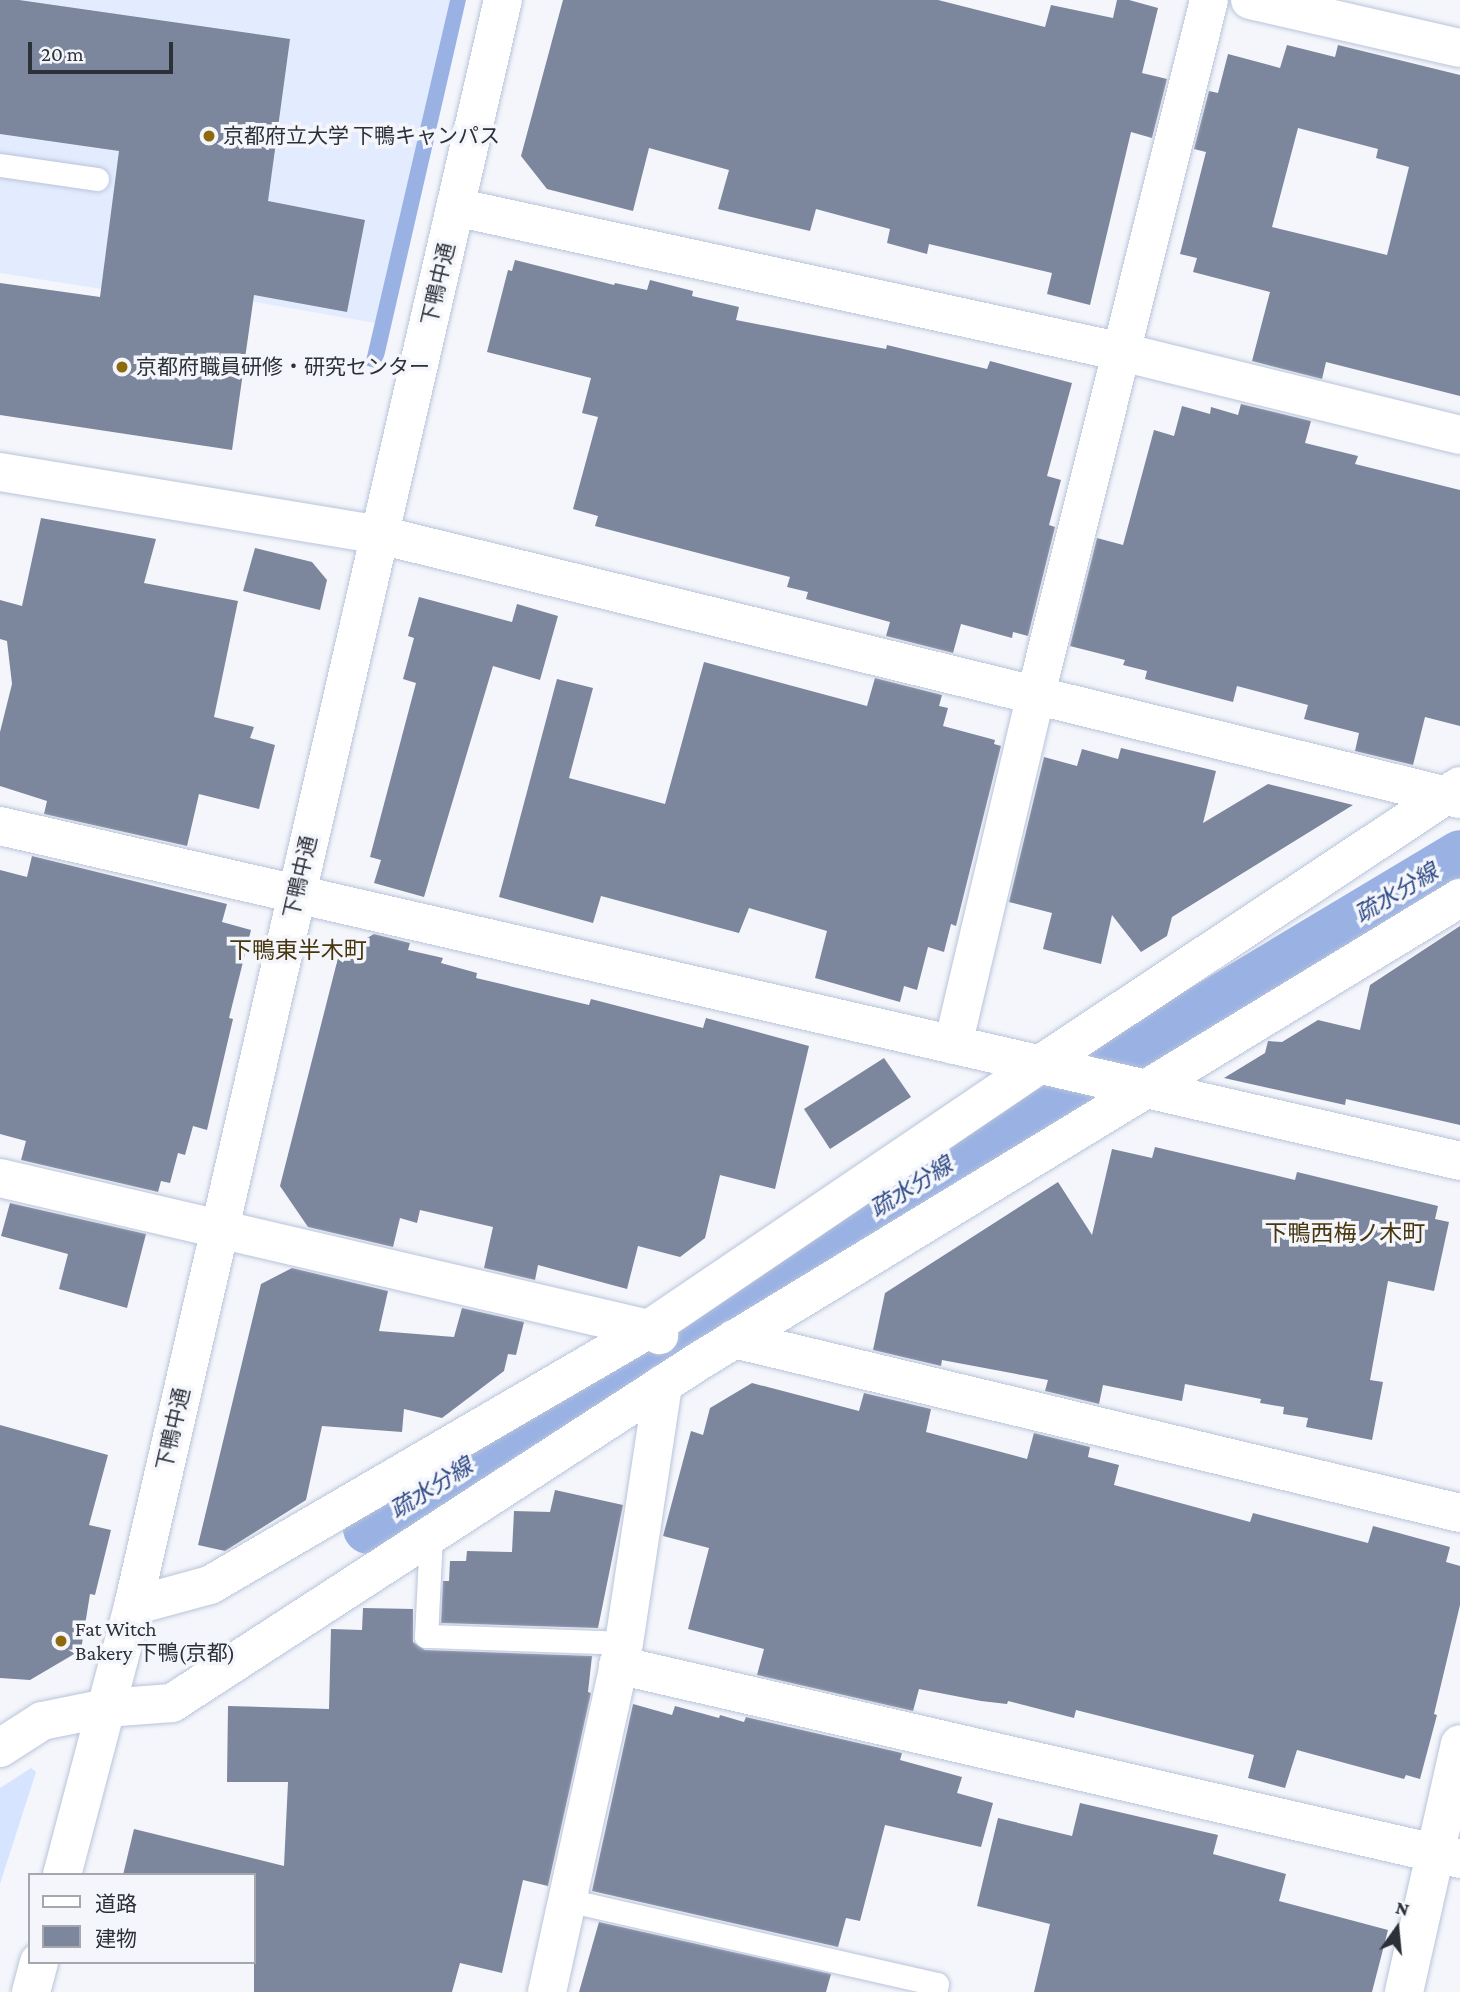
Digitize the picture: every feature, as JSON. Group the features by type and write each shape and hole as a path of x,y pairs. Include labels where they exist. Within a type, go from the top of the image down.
{"street":[{"name":"下鴨中通","path":"63,1873 133,1606 503,0"},
{"path":"953,1045 1036,694 1209,0"},
{"path":"1250,0 1460,48"},
{"path":"455,207 1122,352 1460,435"},
{"path":"0,471 380,535 1455,794"},
{"path":"133,1606 210,1585 649,1329 1039,1065 1455,794"},
{"path":"0,826 1460,1161"},
{"path":"0,1748 42,1721 106,1708 172,1703 734,1339 1149,1090 1460,898"},
{"path":"0,1178 649,1329 699,1361"},
{"path":"734,1339 1460,1513"},
{"path":"547,1992 621,1654 663,1384"},
{"path":"621,1654 1448,1856"},
{"path":"1404,1992 1448,1856 1460,1744"},
{"path":"31,1992 38,1964"}],"lane":[{"path":"0,165 97,179"},
{"path":"431,1535 426,1636 621,1654"},
{"path":"567,1900 936,1984 934,1992"}],"shaded area":[{"name":"京都府立大学 下鴨キャンパス","path":"0,0 450,0 375,323 249,301 247,312 0,273"},
{"path":"31,1768 36,1772 0,1884 0,1788"}],"water":[{"path":"450,0 466,0 381,370 365,365"}],"building":[{"path":"0,0 19,0 290,39 268,201 365,220 347,312 254,295 232,450 0,415 0,283 100,297 119,151 0,134"},
{"path":"563,0 938,0 1045,27 1051,5 1113,18 1117,0 1129,0 1158,8 1142,73 1167,79 1152,138 1131,132 1090,305 1047,294 1052,273 929,244 927,254 887,243 890,229 816,209 810,231 718,209 729,170 649,148 633,211 547,189 521,156"},
{"path":"1287,45 1335,57 1338,45 1460,75 1460,396 1326,362 1322,379 1252,361 1270,292 1193,272 1197,258 1180,254 1206,152 1194,149 1209,91 1218,93 1228,54 1280,68","holes":["1298,128 1378,149 1376,158 1409,167 1387,255 1272,227"]},
{"path":"515,260 614,285 615,283 647,290 650,280 693,291 692,296 739,307 736,320 886,349 887,345 987,369 990,361 1072,383 1047,476 1061,480 1049,525 1055,527 1028,636 1013,632 1012,638 961,624 953,653 886,636 890,622 806,599 808,592 787,587 790,577 595,526 598,516 573,509 598,417 582,413 591,378 487,352 508,270 512,271"},
{"path":"1241,404 1311,421 1305,443 1358,456 1355,464 1460,490 1460,726 1425,717 1413,765 1355,751 1359,733 1304,719 1308,705 1237,686 1233,702 1145,679 1147,671 1123,665 1125,660 1070,646 1097,538 1123,545 1154,430 1174,436 1182,406 1210,414 1211,407 1238,415"},
{"path":"41,518 156,539 144,583 238,601 214,717 254,727 250,738 275,745 259,809 199,794 187,846 44,814 47,801 0,786 0,732 12,684 7,641 0,639 0,600 22,606"},
{"path":"255,548 312,562 327,580 320,610 243,591"},
{"path":"419,597 512,622 517,604 558,616 540,680 493,666 424,897 374,883 381,860 370,857 416,683 403,679 414,638 408,636"},
{"path":"704,662 867,706 875,678 942,695 939,706 948,708 943,726 995,740 994,744 1001,746 956,926 951,924 944,952 928,947 917,990 904,986 900,1002 815,978 827,931 749,908 739,933 601,896 593,923 499,897 557,679 593,688 569,778 665,804"},
{"path":"1121,748 1216,771 1203,823 1268,784 1353,805 1172,917 1167,936 1141,952 1112,915 1101,964 1043,949 1052,913 1009,902 1044,757 1077,766 1082,749 1118,759"},
{"path":"32,856 227,904 222,922 251,930 229,1018 233,1019 207,1130 193,1126 185,1155 178,1153 170,1183 161,1181 158,1192 21,1160 26,1141 0,1134 0,870 27,877"},
{"path":"1460,926 1460,1125 1346,1099 1345,1105 1224,1078 1265,1053 1268,1041 1282,1042 1318,1020 1360,1030 1370,985"},
{"path":"374,934 410,943 408,950 443,958 441,963 477,973 476,978 589,1005 591,999 703,1028 706,1018 809,1046 775,1189 720,1175 705,1238 680,1257 638,1246 627,1289 538,1265 535,1280 484,1268 493,1227 420,1210 417,1223 400,1218 393,1247 308,1227 280,1186 339,954"},
{"path":"884,1058 911,1097 830,1149 804,1109"},
{"path":"1155,1147 1295,1180 1297,1172 1438,1206 1435,1219 1449,1222 1434,1291 1388,1281 1370,1380 1383,1382 1372,1440 1306,1427 1308,1418 1283,1414 1284,1407 1260,1403 1261,1399 1185,1384 1182,1401 1103,1385 1099,1404 1045,1391 1048,1380 942,1360 941,1366 873,1350 885,1293 1058,1182 1092,1235 1112,1149 1152,1158"},
{"path":"10,1203 146,1234 127,1308 59,1289 68,1254 1,1236"},
{"path":"292,1268 388,1291 379,1331 454,1337 462,1308 524,1322 516,1355 508,1354 504,1371 442,1418 404,1409 402,1432 322,1426 306,1500 225,1551 198,1545 261,1284"},
{"path":"752,1383 859,1411 864,1393 931,1409 926,1432 1027,1459 1034,1433 1090,1447 1088,1457 1119,1465 1114,1485 1250,1522 1253,1513 1368,1543 1373,1526 1450,1547 1446,1562 1460,1566 1460,1605 1434,1714 1437,1715 1420,1779 1406,1775 1404,1779 1297,1750 1285,1788 1248,1778 1254,1755 1076,1710 1074,1718 1008,1701 1007,1704 981,1701 919,1689 913,1711 757,1675 764,1649 688,1629 709,1548 663,1536 691,1431 703,1435 710,1408"},
{"path":"0,1425 108,1455 89,1525 111,1530 95,1595 90,1594 81,1650 30,1680 0,1678"},
{"path":"555,1490 623,1505 598,1628 441,1623 443,1581 449,1581 450,1561 466,1561 467,1551 512,1552 514,1511 550,1512"},
{"path":"363,1608 413,1609 413,1642 425,1650 592,1656 588,1692 591,1693 548,1886 523,1880 502,1973 460,1963 452,1992 254,1992 256,1873 123,1873 134,1829 284,1866 288,1782 227,1782 228,1706 329,1709 331,1629 362,1630"},
{"path":"633,1704 672,1715 675,1706 744,1722 746,1717 902,1753 900,1760 962,1777 957,1793 993,1803 981,1847 885,1825 860,1921 846,1918 838,1947 592,1891"},
{"path":"1080,1803 1218,1835 1213,1854 1286,1874 1279,1901 1388,1930 1372,1992 1034,1992 1050,1924 977,1906 998,1818 1072,1836"},
{"path":"599,1922 831,1974 826,1992 579,1992"}],"waterway":[{"name":"疏水分線","path":"368,1528 1000,1131 1460,855"}],"place":[{"name":"京都府立大学 下鴨キャンパス","path":"209,136"},
{"name":"京都府職員研修・研究センター","path":"122,367"},
{"name":"Fat Witch Bakery 下鴨(京都)","path":"61,1641"}],"district":[{"name":"下鴨東半木町","path":"298,950"},
{"name":"下鴨西梅ノ木町","path":"1345,1233"}]}
